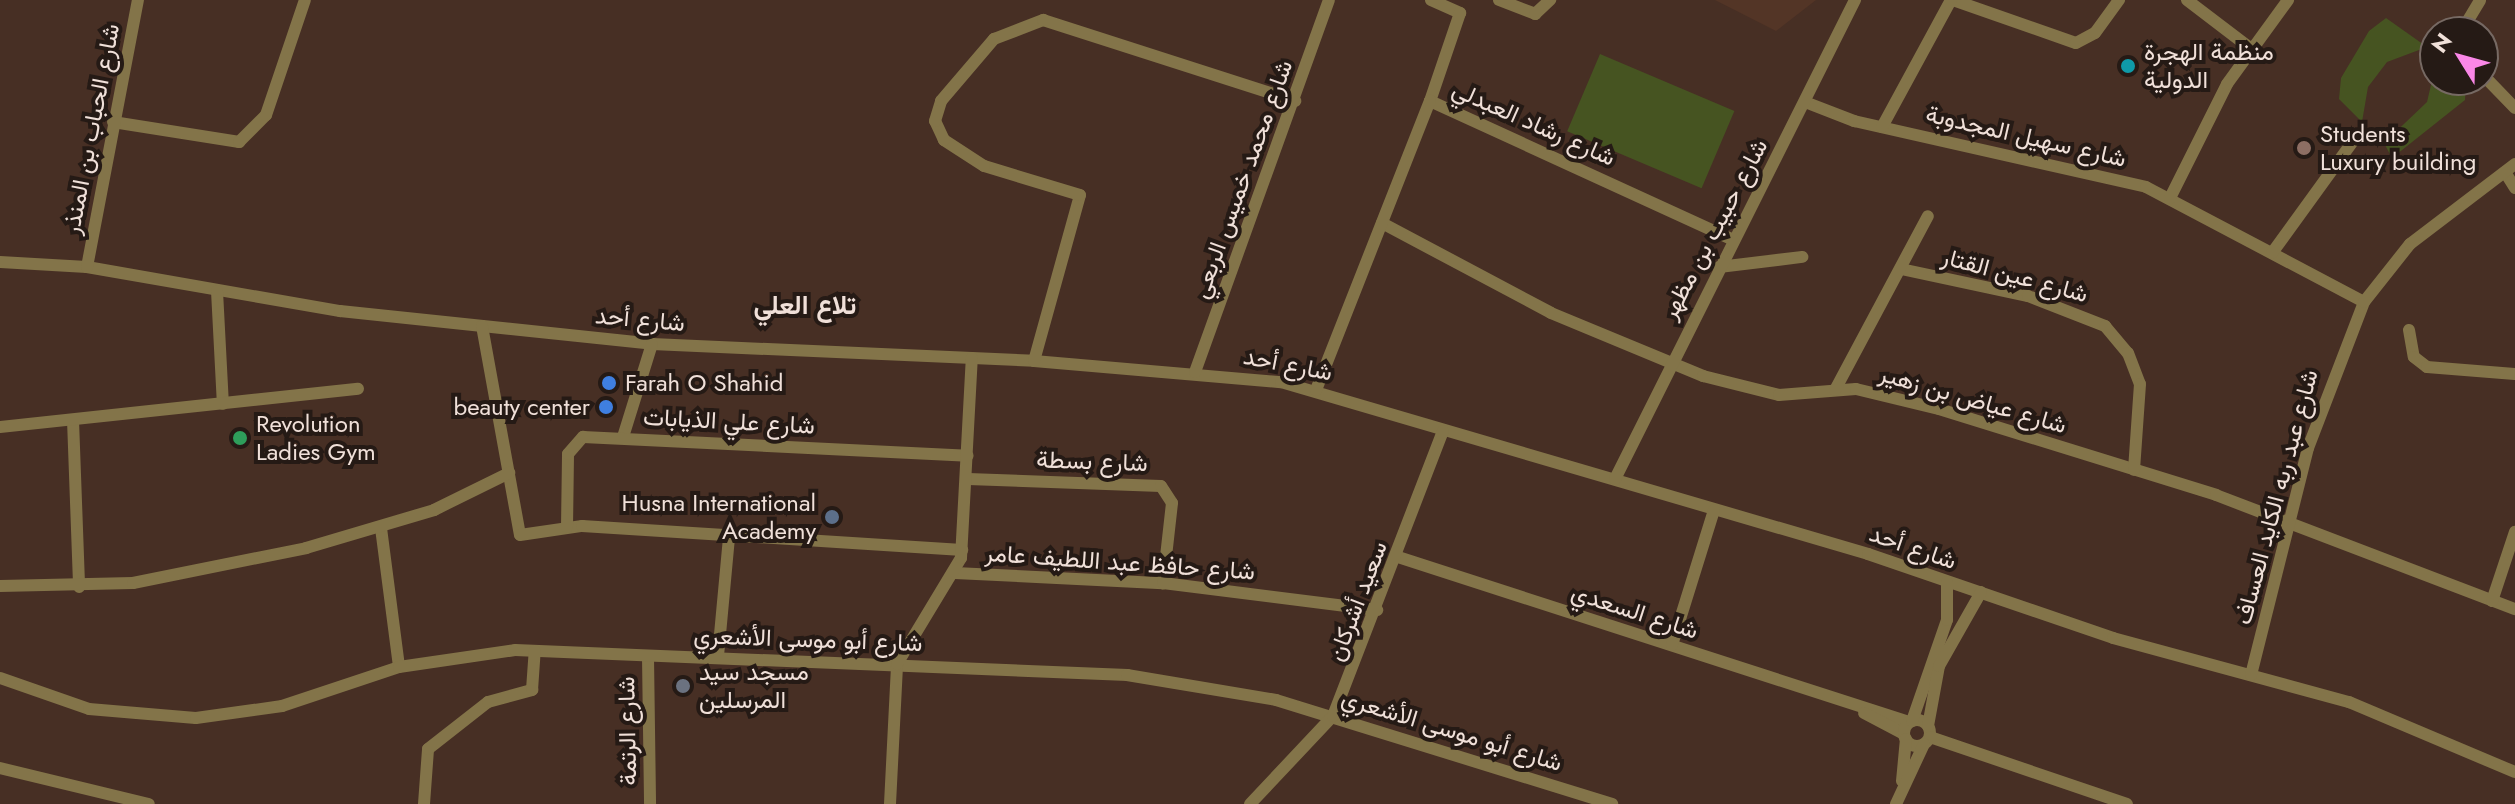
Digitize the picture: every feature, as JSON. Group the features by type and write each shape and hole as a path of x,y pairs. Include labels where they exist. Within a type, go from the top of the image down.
{"street":[{"name":"شارع الحباب بن المنذر","path":"87,267 138,0"},
{"path":"113,122 229,145 249,135 266,115 305,0"},
{"name":"شارع محمد خميس الربعي","path":"1195,372 1329,0"},
{"path":"1431,0 1460,13"},
{"name":"شارع رشاد العبدلي","path":"1465,0 1430,101 1732,239"},
{"path":"1499,0 1535,14 1550,0"},
{"name":"شارع حبيب بن مظهر","path":"1615,479 1668,363 1855,0"},
{"path":"1882,127 1952,0 2076,43 2095,33 2119,0"},
{"path":"2187,0 2250,48"},
{"path":"2170,198 2250,48 2288,0"},
{"path":"1034,361 1080,195 984,166 944,140 935,121 941,101 994,39 1043,20 1295,101"},
{"path":"2499,92 2515,108"},
{"path":"1316,390 1430,101"},
{"name":"شارع سهيل المجدوبة","path":"1805,102 1882,127 2065,164 2170,198 2364,302"},
{"path":"2272,253 2358,134"},
{"path":"2510,168 2515,188"},
{"name":"شارع عبد ربه الكايد العساف","path":"2251,675 2288,521 2326,391 2364,302 2410,244 2510,168"},
{"name":"شارع عين القتار","path":"1835,390 1928,216"},
{"name":"شارع عياض بن زهير","path":"1382,223 1551,313 1668,363 1779,395 1835,390 1939,409 2288,521 2515,609"},
{"path":"1719,267 1802,257"},
{"name":"شارع أحد","path":"0,262 87,267 217,291 482,326 652,344 1034,361 1195,372 1316,390 2375,711 2515,772"},
{"name":"شارع عين القتار","path":"1901,269 2028,296 2105,326 2128,353 2140,384 2134,470"},
{"path":"217,291 223,404"},
{"path":"482,326 517,532 524,535 567,527 962,550"},
{"path":"2409,330 2414,357 2427,367 2515,374"},
{"path":"623,437 652,344"},
{"path":"890,804 897,664 955,573 962,550 972,358"},
{"path":"0,427 358,389"},
{"path":"73,420 79,587"},
{"name":"سعيد أشركان","path":"1250,804 1333,716 1398,557 1443,431"},
{"name":"شارع علي الذيابات","path":"567,527 574,445 583,437 968,456"},
{"path":"0,586 79,587 208,569 381,528 509,473"},
{"name":"شارع بسطة","path":"968,479 1161,486 1172,503 1163,583"},
{"path":"1672,645 1714,510"},
{"path":"381,528 399,667"},
{"path":"2492,601 2515,532"},
{"path":"718,656 729,537"},
{"name":"شارع السعدي","path":"1398,557 1672,645 1908,729"},
{"name":"شارع حافظ عبد اللطيف عامر","path":"955,573 1163,583 1377,610"},
{"path":"1901,788 1908,729 1947,620 1947,582"},
{"path":"1896,804 1927,736 1939,666 1981,592"},
{"path":"424,804 428,749 488,702 532,690 535,651"},
{"name":"شارع أبو موسى الأشعري","path":"0,678 89,709 196,718 282,706 399,667 535,651 648,657 718,656 1147,677 1333,716 1612,804"},
{"name":"شارع الرتمة","path":"648,657 650,804"},
{"path":"1908,729 2127,804"},
{"path":"1908,729 1927,736"},
{"path":"0,768 149,804"}],"shaded area":[{"path":"1715,0 1816,0 1776,31"}],"green space":[{"path":"2386,18 2419,41 2419,50 2387,62 2368,87 2362,122 2339,99 2341,78 2369,31"},
{"path":"1600,54 1734,111 1702,188 1567,131"},
{"path":"2428,96 2465,96 2465,100 2392,158 2384,143 2427,102"}],"place":[{"name":"منظمة الهجرة الدولية","path":"2128,66"},
{"name":"Students Luxury building","path":"2304,148"},
{"name":"Farah O Shahid","path":"609,383"},
{"name":"beauty center","path":"606,407"},
{"name":"Revolution Ladies Gym","path":"240,438"},
{"name":"Husna International Academy","path":"832,517"},
{"name":"مسجد سيد المرسلين","path":"683,686"}],"district":[{"name":"تلاع العلي","path":"805,306"}]}
